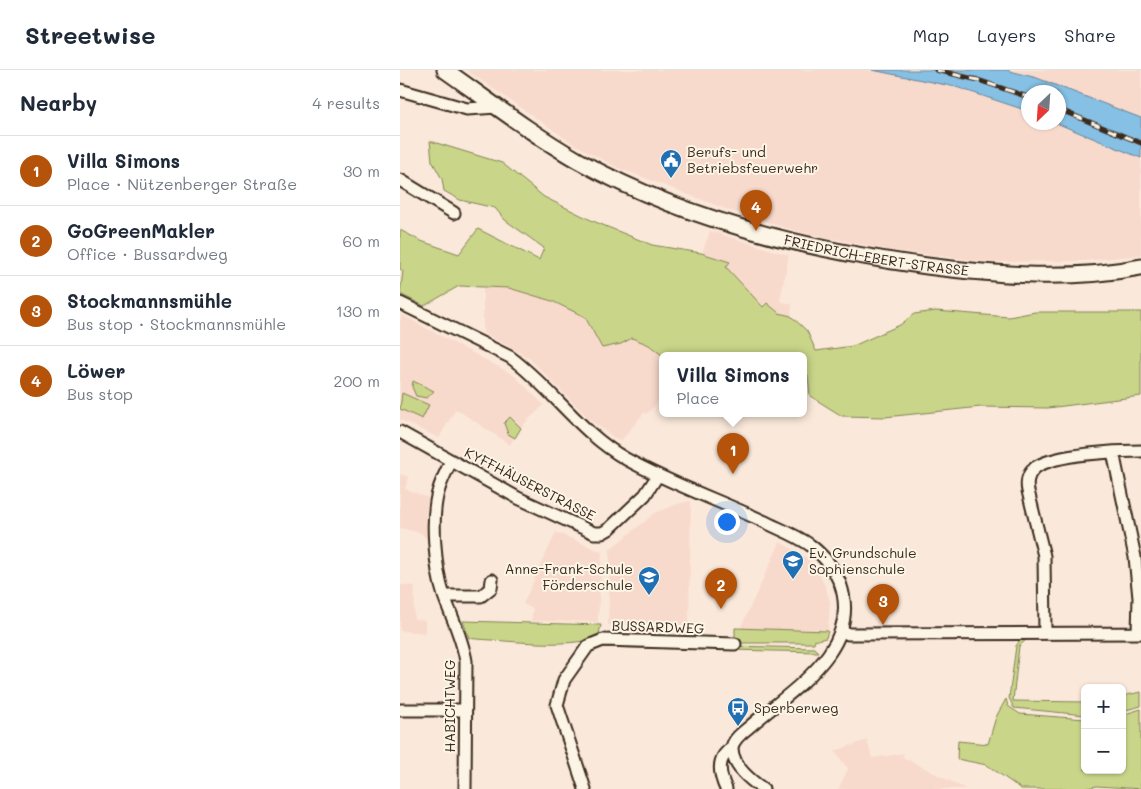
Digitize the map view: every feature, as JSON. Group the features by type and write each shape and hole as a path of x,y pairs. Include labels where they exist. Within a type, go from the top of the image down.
{"main road":[{"name":"FRIEDRICH-EBERT-STRASSE","path":"445,70 579,161 630,186 685,209 813,247 899,262 1014,275 1073,275 1141,267"}],"street":[{"path":"400,90 467,109 497,107"},
{"path":"400,180 454,213"},
{"path":"400,303 510,357 526,368 579,422 624,458 797,537 825,558 840,586 845,608 842,630 821,665 738,736 732,748 725,752 720,765 720,774 726,789"},
{"name":"KYFFHÄUSERSTRASSE","path":"400,432 518,498 575,526 597,533 609,530 649,490 658,475"},
{"path":"1045,632 1044,556 1026,483 1028,477 1038,466 1047,463 1113,452 1141,451"},
{"path":"842,630 848,634 1140,633 1136,557 1113,452"},
{"name":"HABICHTWEG","path":"451,461 438,489 435,507 439,568 444,596 463,640 466,661 465,789"},
{"path":"444,596 481,596 491,588 492,580"},
{"name":"BUSSARDWEG","path":"585,789 557,706 564,680 588,646 603,640 735,644"},
{"path":"400,710 465,710"},
{"path":"732,748 734,757 741,770 763,789"}],"shaded area":[{"path":"466,70 1141,70 1141,255 1085,261 988,262 887,250 799,232 731,211 618,168 572,143"},
{"path":"710,231 789,255 780,301 792,304 791,316 779,313 771,305 763,307 726,267 730,262 702,253"},
{"path":"483,288 509,288 552,301 585,317 602,348 621,344 632,338 649,345 659,353 659,400 647,414 644,413 620,442 591,421 528,357 483,333"},
{"path":"402,315 514,375 544,405 523,425 510,445 456,409 439,438 400,420 400,321"},
{"path":"400,474 409,477 405,489 429,498 426,512 429,543 421,533 400,528"},
{"path":"691,501 689,626 608,625 610,549 655,513 680,503"},
{"path":"556,532 602,552 598,622 531,621 533,609 523,604"},
{"name":"Ev. Grundschule Sophienschule","path":"780,542 806,557 818,572 830,602 828,631 740,629"},
{"path":"400,585 415,586 414,619 425,620 425,633 400,631"},
{"path":"867,740 872,758 904,753 903,757 966,789 838,789 848,769 834,751"}],"green space":[{"path":"430,141 502,163 544,197 593,221 652,245 701,253 730,262 726,267 763,307 767,303 779,313 791,316 807,331 816,351 853,346 900,325 914,314 936,311 1009,317 1035,312 1141,312 1141,396 1048,408 981,407 885,417 842,416 810,396 807,375 807,352 659,353 649,345 632,338 621,344 602,348 585,317 552,301 509,288 459,286 424,306 400,294 403,271 400,269 400,230 421,241 459,254 478,229 539,260 544,248 505,220 495,208 460,200 444,191 442,179 432,161"},
{"path":"413,381 434,391 427,398 416,396 412,387"},
{"path":"402,393 429,405 422,419 400,409"},
{"path":"510,417 521,428 515,438 508,434 504,423"},
{"path":"463,621 601,625 598,638 569,643 538,643 469,638"},
{"path":"735,628 828,631 826,638 814,641 814,643 735,643"},
{"path":"1020,640 1026,640 1019,646 1013,701 1081,702 1081,715 1014,708 1009,698 1016,646"},
{"path":"603,643 814,648 818,652 596,647"},
{"path":"1141,692 1141,706 1126,710 1126,695"},
{"path":"1006,699 1008,706 1020,714 1081,719 1081,774 1126,774 1126,714 1141,709 1141,789 1097,786 1082,789 1021,789 987,765 957,759 958,741 988,744 996,717"}],"water":[{"path":"872,70 1006,70 1055,85 1021,85 1021,109 956,87"},
{"path":"1066,89 1141,118 1141,158 1066,127"}],"railway":[{"path":"936,70 978,80 1021,95"},
{"path":"1066,112 1141,143"}],"place":[{"name":"Berufs- und Betriebsfeuerwehr","path":"671,179"},
{"name":"Löwer","path":"756,231"},
{"name":"Villa Simons","path":"733,474"},
{"name":"Ev. Grundschule Sophienschule","path":"793,580"},
{"name":"Anne-Frank-Schule Förderschule","path":"649,596"},
{"name":"GoGreenMakler","path":"721,609"},
{"name":"Stockmannsmühle","path":"883,625"},
{"name":"Sperberweg","path":"738,727"}]}
